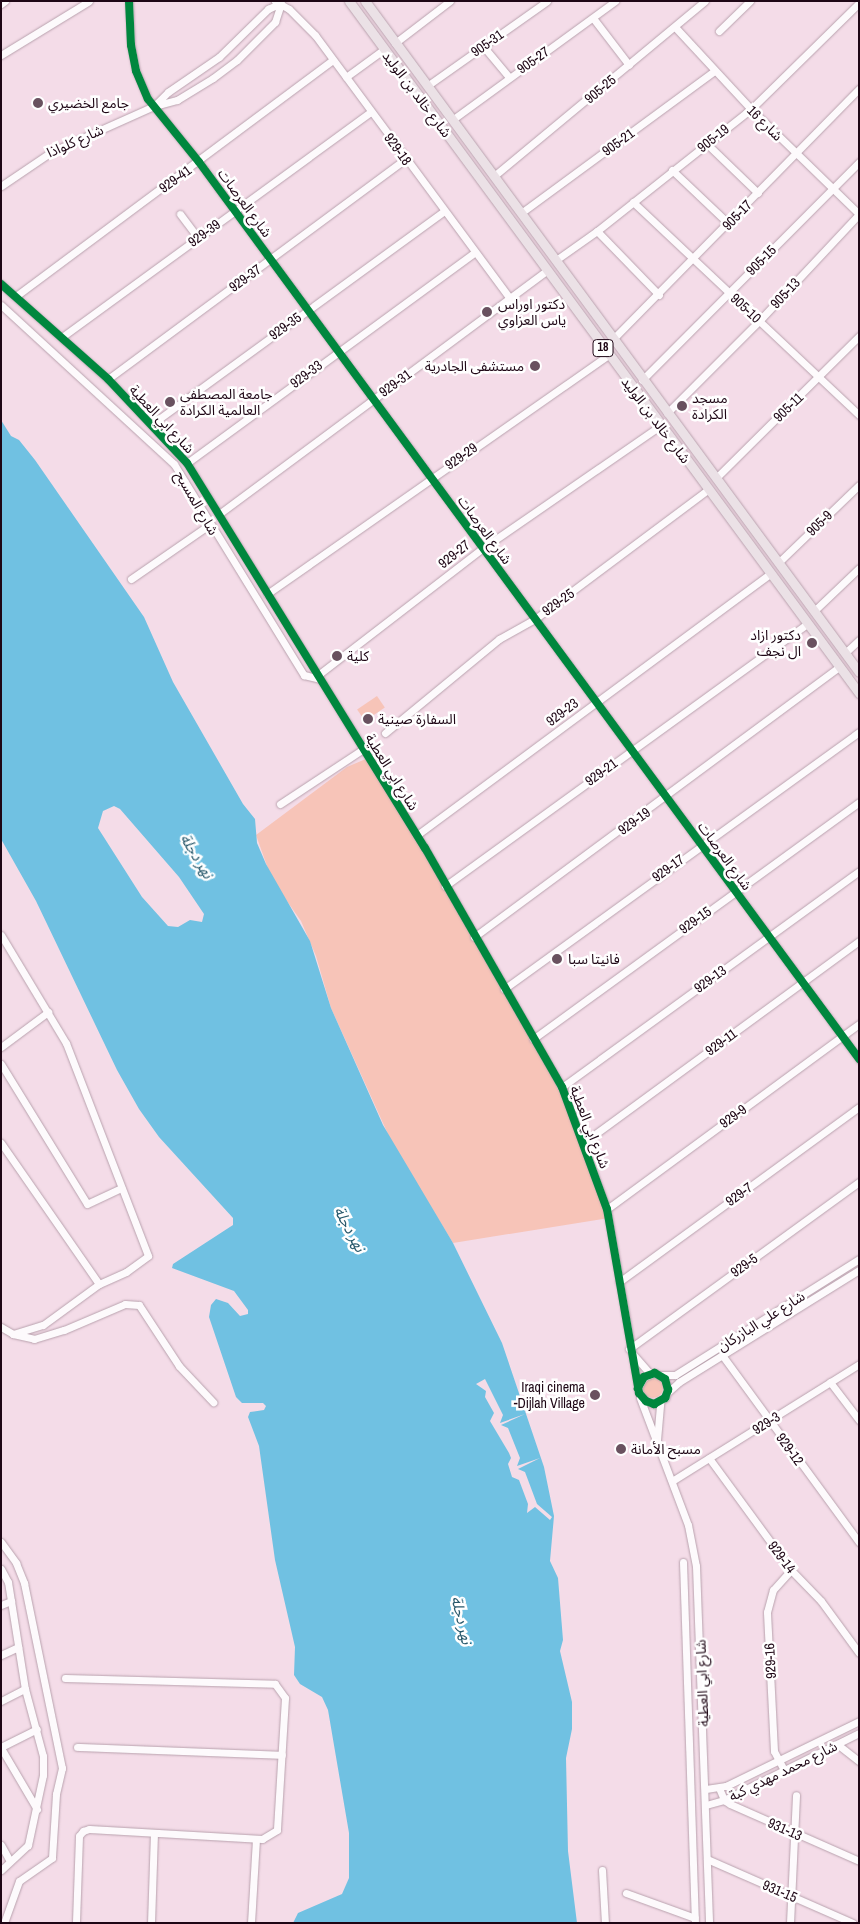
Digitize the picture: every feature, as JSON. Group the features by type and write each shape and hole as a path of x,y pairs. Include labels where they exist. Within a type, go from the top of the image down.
{"main road":[{"name":"شارع خالد بن الوليد","path":"349,1 660,426 859,693"},
{"name":"شارع خالد بن الوليد","path":"365,1 614,339 642,380 859,672"}],"street":[{"path":"1,4 5,1"},
{"path":"73,1 77,8"},
{"path":"2,52 89,1"},
{"name":"شارع العرصات","path":"130,1 136,71 142,89 235,210 859,1059"},
{"path":"395,43 450,1"},
{"name":"905-31","path":"427,86 547,1"},
{"name":"905-27","path":"452,120 615,1"},
{"name":"905-25","path":"494,176 705,1"},
{"path":"719,31 750,1"},
{"name":"شارع كلواذا","path":"154,106 164,95 219,58 268,9 280,2"},
{"name":"شارع كلواذا","path":"1,186 44,155 154,106 177,100 226,69 275,22 280,2"},
{"name":"929-18","path":"280,2 305,22 510,299"},
{"name":"905-19","path":"556,260 597,231 751,109 859,3"},
{"path":"593,18 629,65"},
{"name":"شارع 16","path":"675,27 751,109 859,214"},
{"path":"483,46 509,77"},
{"path":"346,77 383,50"},
{"name":"929-41","path":"16,296 334,60"},
{"name":"905-21","path":"521,213 714,71"},
{"name":"905-17","path":"614,339 694,260 859,89"},
{"name":"929-39","path":"62,337 371,112"},
{"path":"706,143 758,194"},
{"name":"929-37","path":"108,379 405,159"},
{"name":"905-15","path":"642,380 859,162"},
{"path":"672,170 729,224"},
{"name":"905-10","path":"633,202 859,415"},
{"name":"929-35","path":"152,424 444,210"},
{"path":"180,214 198,238"},
{"name":"905-13","path":"667,413 759,321 859,214"},
{"path":"597,231 659,295"},
{"name":"929-33","path":"187,463 338,350 475,252"},
{"name":"929-31","path":"219,514 547,270"},
{"name":"شارع ابي العطية","path":"1,284 108,379 187,463 418,836 474,937 562,1087 607,1208 629,1349 639,1392 658,1450 688,1525 696,1566 706,1789 709,1923"},
{"name":"شارع المسبح","path":"1,305 174,464 209,525 304,675 319,677"},
{"name":"905-11","path":"716,478 819,378 859,336"},
{"name":"929-29","path":"267,594 431,477 608,355"},
{"name":"929-27","path":"319,677 483,548 660,426"},
{"path":"174,464 181,456"},
{"name":"905-9","path":"778,562 859,485"},
{"name":"929-25","path":"385,733 499,639 535,619 709,490"},
{"path":"131,580 209,525"},
{"path":"814,611 859,568"},
{"name":"929-23","path":"418,836 770,574"},
{"name":"929-21","path":"445,886 807,624"},
{"path":"844,653 859,640"},
{"name":"929-19","path":"474,937 667,798 839,667"},
{"name":"929-17","path":"504,989 701,844 859,732"},
{"path":"280,804 363,749"},
{"name":"929-15","path":"533,1039 859,802"},
{"name":"929-13","path":"562,1087 859,871"},
{"path":"1,935 66,1043 148,1256 126,1272 98,1284 43,1325 13,1334"},
{"name":"929-11","path":"583,1143 859,941"},
{"path":"1,1046 48,1012"},
{"name":"929-9","path":"607,1208 859,1024"},
{"path":"1,1064 87,1204 122,1188"},
{"name":"929-7","path":"619,1282 859,1107"},
{"path":"1,1143 98,1284"},
{"name":"929-5","path":"629,1349 859,1182"},
{"name":"شارع علي البازركان","path":"661,1375 675,1375 859,1259"},
{"name":"شارع علي البازركان","path":"668,1392 722,1355 859,1270"},
{"path":"1,1327 13,1334 34,1339 64,1330 125,1304 139,1305 179,1366 213,1402"},
{"path":"629,1349 650,1374"},
{"name":"929-12","path":"722,1355 859,1542"},
{"name":"929-3","path":"672,1481 859,1364"},
{"path":"650,1374 661,1375 667,1381 668,1392 660,1402 648,1403 639,1392 642,1379 650,1374"},
{"path":"830,1382 859,1420"},
{"name":"شارع ابي العطية","path":"658,1450 660,1402"},
{"name":"929-14","path":"709,1458 791,1570 821,1601 859,1653"},
{"path":"1,1542 16,1563 24,1584 62,1768 56,1794 52,1858 19,1882 4,1923"},
{"path":"626,1893 695,1920 682,1562"},
{"path":"1,1569 8,1582 25,1688 43,1756 37,1809 28,1845 1,1870"},
{"name":"929-16","path":"784,1770 774,1751 767,1612 773,1590 791,1570"},
{"path":"1,1605 11,1601"},
{"path":"686,1631 700,1631"},
{"path":"1,1655 18,1647"},
{"path":"65,1678 275,1684 285,1698 277,1830 271,1836 256,1839 154,1832 89,1829 83,1831 79,1836 76,1923"},
{"path":"1,1701 25,1688"},
{"name":"شارع محمد مهدي كبة","path":"706,1789 720,1788 859,1721"},
{"path":"37,1729 1,1747 37,1809"},
{"name":"شارع محمد مهدي كبة","path":"706,1805 724,1800 859,1734"},
{"path":"837,1744 859,1761"},
{"path":"78,1747 282,1755"},
{"path":"720,1788 724,1800"},
{"path":"790,1923 796,1795"},
{"name":"931-13","path":"724,1800 859,1861"},
{"path":"151,1923 154,1832"},
{"path":"251,1923 256,1839"},
{"path":"1,1845 10,1861"},
{"name":"931-15","path":"708,1859 853,1923"},
{"path":"602,1870 605,1923"}],"shaded area":[{"path":"377,696 385,708 365,721 357,709"},
{"path":"368,758 425,848 533,1039 580,1133 609,1218 453,1243 392,1143 331,1008 316,956 301,921 272,880 256,835 347,767"},
{"path":"649,1378 657,1378 663,1384 663,1392 657,1398 649,1398 643,1392 643,1384"}],"water":[{"name":"نهر دجلة","path":"1,420 11,436 19,440 35,460 144,617 173,682 243,804 255,819 257,843 266,864 310,941 331,1008 383,1125 453,1243 502,1343 544,1467 554,1516 550,1561 558,1578 563,1640 560,1651 572,1702 572,1729 566,1758 568,1851 577,1923 293,1923 298,1913 342,1894 349,1878 349,1833 328,1710 322,1697 300,1684 294,1675 295,1647 275,1560 259,1446 248,1417 250,1412 264,1410 266,1406 263,1403 242,1403 236,1397 209,1317 211,1305 216,1299 228,1303 240,1316 248,1314 248,1310 234,1291 172,1268 173,1264 233,1225 233,1218 159,1137 139,1109 117,1070 36,901 1,839","holes":["114,806 120,809 179,877 204,914 202,922 190,920 178,927 168,926 142,897 98,828 103,811"]}],"pier":[{"path":"485,1379 503,1415 500,1423 525,1414 501,1425 508,1428 520,1458 517,1466 540,1458 518,1469 525,1472 537,1504 552,1517 550,1520 535,1507 527,1513 528,1504 519,1480 512,1477 508,1464 511,1458 509,1453 490,1421 494,1413 485,1397 486,1391 476,1384"}],"cycle path":[{"path":"129,1 131,45 136,71 148,99 199,162 859,1059"},
{"path":"1,284 108,379 187,463 425,848 562,1087 607,1209 639,1393 646,1401 654,1404 665,1398 668,1390 665,1379 655,1373 644,1377 638,1388"}],"place":[{"name":"جامع الخضيري","path":"38,103"},
{"name":"دكتور اوراس ياس العزاوي","path":"487,312"},
{"name":"مستشفى الجادرية","path":"535,366"},
{"name":"جامعة المصطفى العالمية الكرادة","path":"170,402"},
{"name":"مسجد الكرادة","path":"682,406"},
{"name":"دكتور ازاد ال نجف","path":"812,643"},
{"name":"كلية","path":"337,656"},
{"name":"السفارة صينية","path":"368,719"},
{"name":"فانيتا سبا","path":"557,959"},
{"name":"Iraqi cinema -Dijlah Village","path":"595,1395"},
{"name":"مسبح الأمانة","path":"621,1449"}]}
